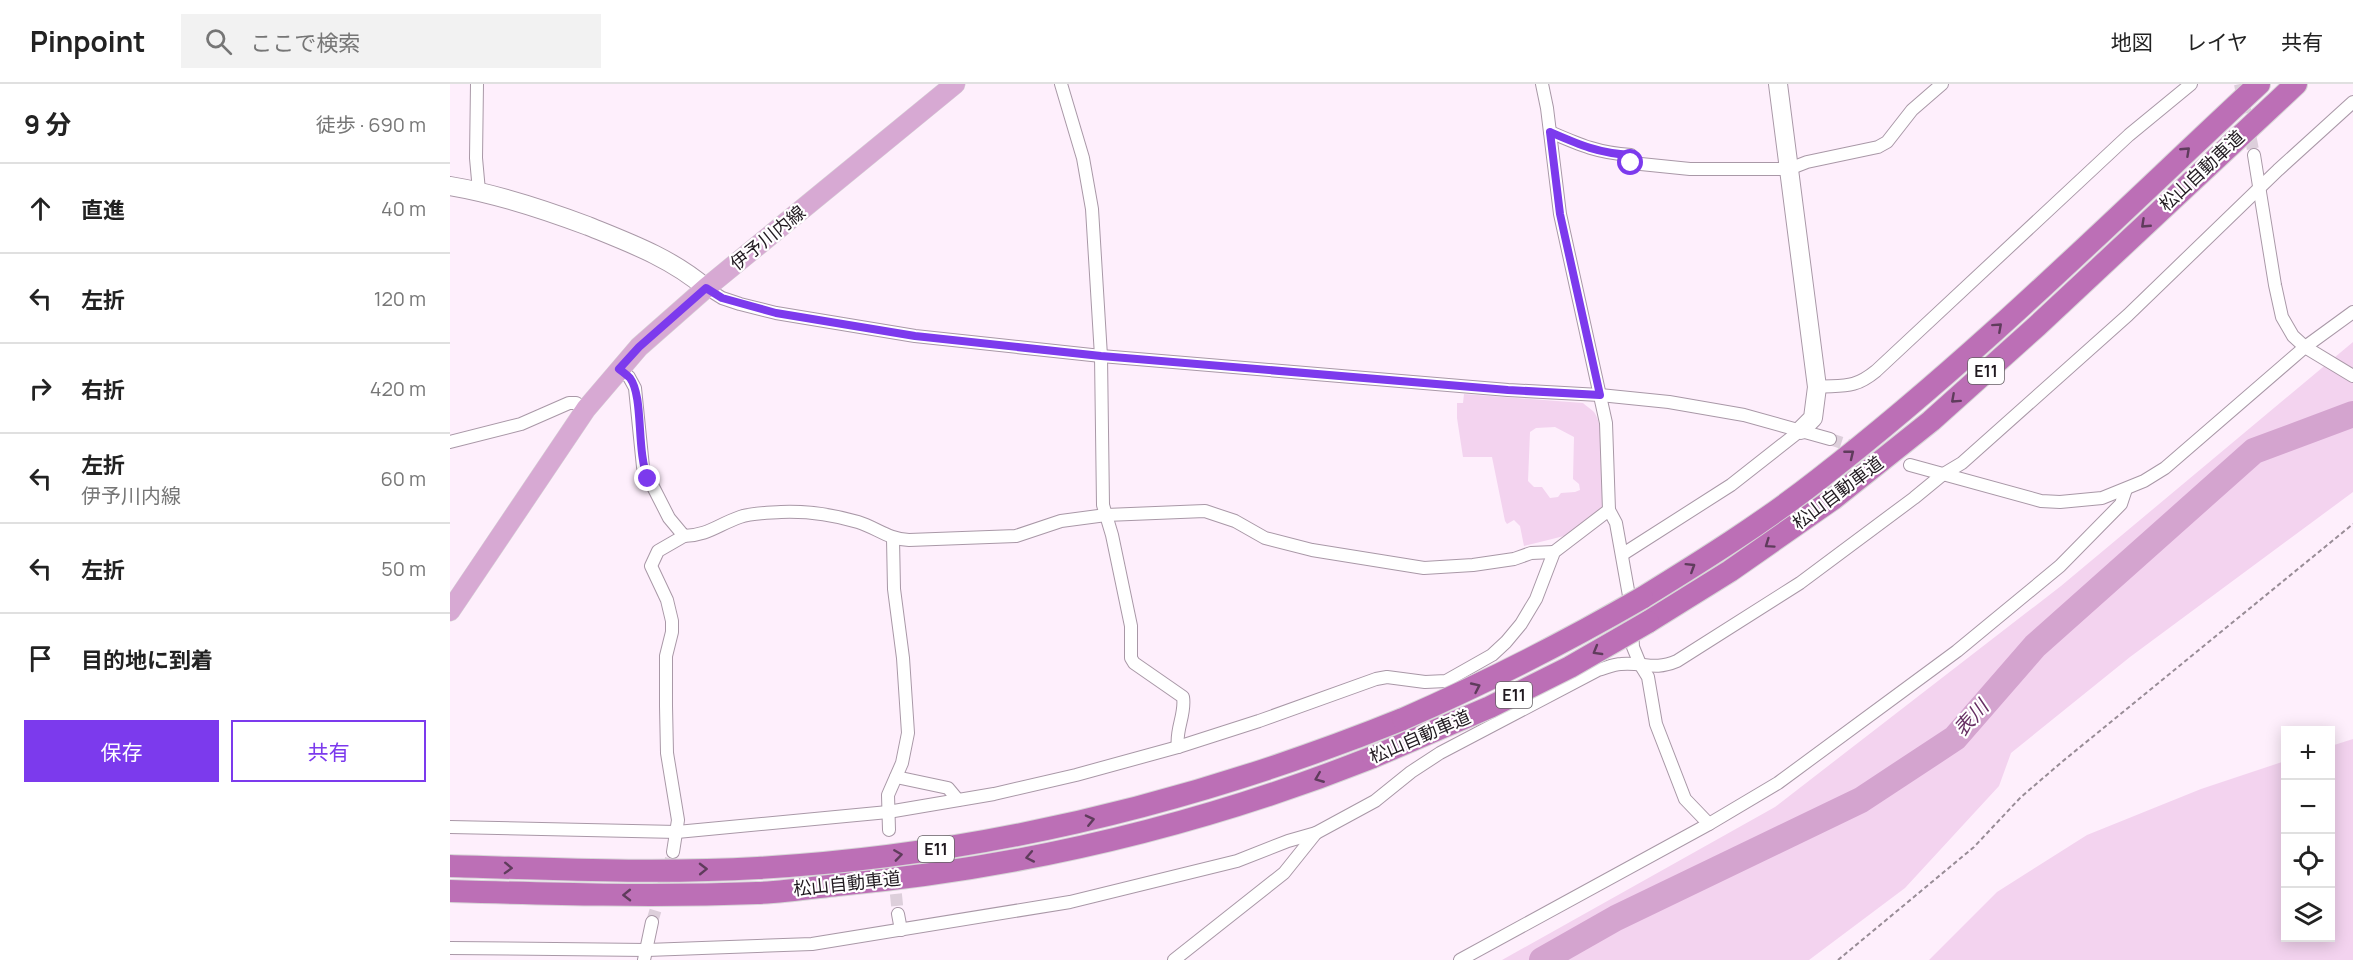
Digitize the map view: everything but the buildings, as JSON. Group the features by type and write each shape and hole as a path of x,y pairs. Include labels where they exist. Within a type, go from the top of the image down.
{"highway":[{"name":"松山自動車道","path":"450,866 621,871 758,868 879,857 981,843 1094,820 1205,790 1294,761 1403,719 1480,685 1560,645 1642,598 1717,551 1817,480 1913,403 2019,309 2259,84"},
{"name":"松山自動車道","path":"450,891 621,895 759,893 881,881 985,866 1101,843 1210,814 1303,785 1490,707 1570,667 1648,622 1730,571 1833,499 1931,421 2037,326 2296,84"}],"main road":[{"name":"伊予川内線","path":"450,611 586,409 639,347 706,288 955,84"}],"street":[{"path":"477,84 476,158 479,191"},
{"path":"1061,84 1083,158 1092,209 1101,356 1103,504 1131,626 1131,658 1134,663 1183,697 1184,707 1178,747"},
{"path":"1542,84 1560,214 1606,423 1609,510 1616,523 1630,592 1633,648 1648,677 1656,719 1685,799 1709,824"},
{"path":"1623,554 1731,485 1813,418 1817,387 1779,84"},
{"path":"1550,132 1589,149 1631,155 1631,163 1690,169 1789,169 1807,162 1878,147 1887,142 1912,110 1942,84"},
{"path":"1817,387 1851,386 1862,382 1876,371 2129,135 2191,84"},
{"path":"450,948 646,955 812,944 1070,902 1236,861 1316,833 1375,801 1411,772 1440,753 1598,670 1619,664 1640,664 1656,668 1677,661 1800,583 1942,475 1962,463 2128,315 2353,102"},
{"path":"2254,155 2282,317 2293,336 2309,350 2353,376"},
{"path":"450,186 479,191 553,213 648,249 690,274 722,298 776,313 915,336 1101,356 1508,390 1600,395 1710,408 1830,439"},
{"path":"1911,465 2041,501 2081,501 2102,498 2126,489 2165,468 2353,312"},
{"path":"619,369 630,377 635,388 643,467 669,518 684,536"},
{"path":"450,441 521,424 569,403 576,403 586,409"},
{"path":"1460,960 1709,824 1778,783 1957,651 2060,566 2121,504 2126,489"},
{"path":"450,827 677,832 888,812 1076,775 1178,747 1376,679 1387,677 1425,682 1446,681 1473,668 1506,642 1521,624 1536,599 1554,552 1609,510"},
{"path":"673,852 677,832 677,806 667,741 666,656 672,632 672,621 667,600 651,566 658,551 684,536 707,533 743,516 781,512 811,513 858,522 893,539 909,540 1016,536 1061,521 1106,514 1205,511 1235,521 1265,538 1357,558 1424,568 1473,565 1514,559 1532,553 1554,552"},
{"path":"889,830 888,795 906,751 908,714 894,589 893,539"},
{"path":"1440,753 1446,681"},
{"path":"896,777 948,788 958,800"},
{"path":"1173,960 1284,873 1316,833"},
{"path":"898,914 901,930"},
{"path":"646,955 652,922"}],"path":[{"path":"1838,960 1974,847 2030,789 2353,524"}],"shaded area":[{"path":"2353,342 2353,492 2130,657 2011,753 1999,786 1905,888 1809,960 1502,960 1775,807 2061,586"},
{"path":"1464,394 1583,403 1594,412 1598,420 1603,458 1603,508 1564,536 1524,546 1520,526 1514,520 1507,524 1505,521 1492,457 1463,457 1457,403 1463,403","holes":["1555,427 1574,437 1573,479 1579,484 1580,490 1561,493 1558,497 1550,498 1542,487 1534,487 1528,481 1530,432 1536,428"]},
{"path":"2353,739 2353,960 1929,960 1997,892 2087,835 2201,789 2281,762 2281,942 2335,942 2335,745"}],"waterway":[{"name":"表川","path":"1542,960 1616,918 1861,800 1955,738 2035,646 2254,451 2353,414"}],"tunnel":[{"path":"2240,84 2254,155"},
{"path":"1830,439 1861,449"},
{"path":"652,922 673,852"},
{"path":"894,876 898,914"}],"route":[{"path":"648,479 643,467 635,388 630,377 619,369 639,347 706,288 722,298 776,313 915,336 1101,356 1508,390 1600,395 1560,214 1550,132 1589,149 1631,155 1631,163"}]}
